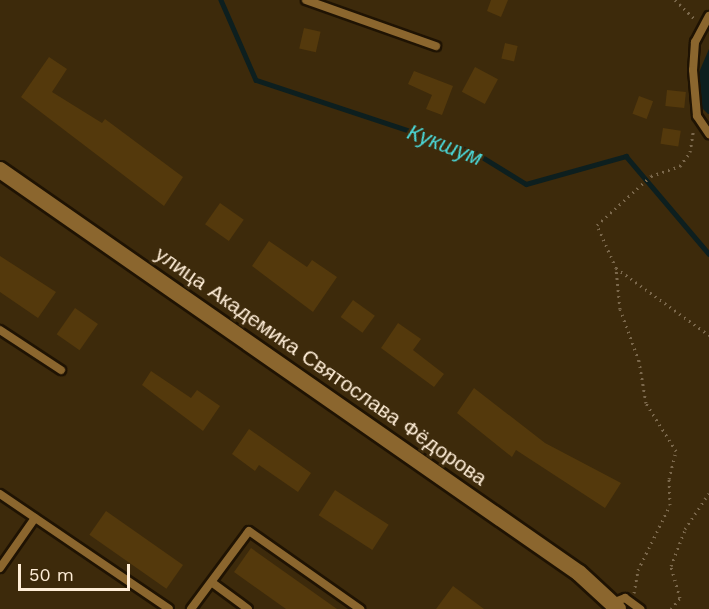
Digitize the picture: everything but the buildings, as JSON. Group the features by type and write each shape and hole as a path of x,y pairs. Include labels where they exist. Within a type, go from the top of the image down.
{"street":[{"name":"улица Академика Святослава Фёдорова","path":"0,170 616,605"}],"lane":[{"path":"306,0 436,46"},
{"path":"709,16 694,52 697,116 709,134"},
{"path":"0,330 61,370"},
{"path":"0,494 169,609"},
{"path":"0,568 34,518"},
{"path":"190,609 214,584 249,531 360,609"},
{"path":"214,584 248,609"},
{"path":"616,605 633,601 640,609"}],"path":[{"path":"675,0 704,26"},
{"path":"633,601 638,570 670,506 669,479 676,451 646,404 639,361 620,309 616,268 597,225 651,176 668,173 690,152 697,116"},
{"path":"616,268 709,335"},
{"path":"671,609 680,598 671,566 685,529 709,493"}],"shaded area":[{"path":"709,49 708,114 702,108 697,77"}],"waterway":[{"name":"Кукшум","path":"221,0 256,80 474,152 526,184 626,156 709,254"}]}
